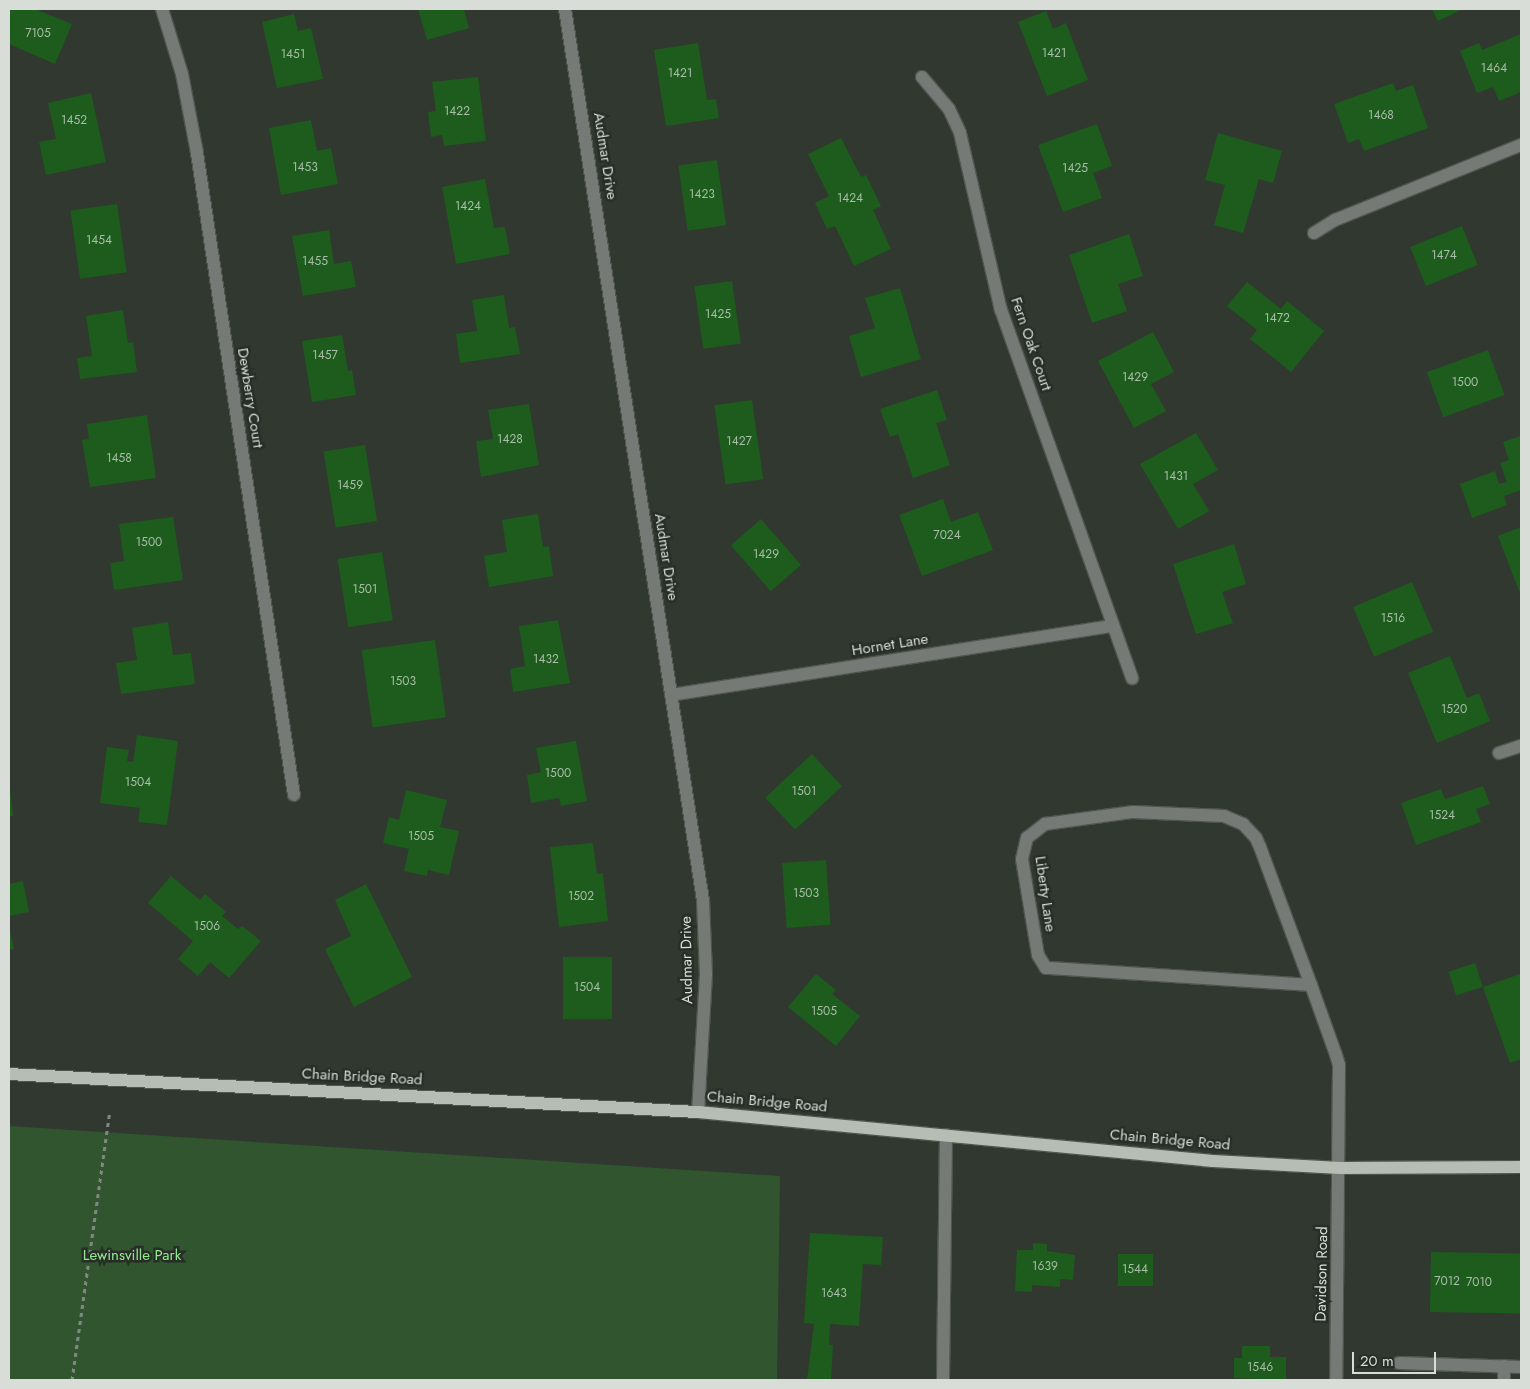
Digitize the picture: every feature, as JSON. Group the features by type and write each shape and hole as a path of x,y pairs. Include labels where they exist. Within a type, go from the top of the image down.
{"main road":[{"name":"Chain Bridge Road","path":"9,1074 698,1112 1145,1155 1340,1168 1521,1167"}],"street":[{"name":"Dewberry Court","path":"162,9 182,74 197,153 294,795"},
{"name":"Audmar Drive","path":"566,9 703,900 706,974 698,1112"},
{"name":"Fern Oak Court","path":"922,77 949,109 960,133 1001,310 1132,678"},
{"path":"1314,233 1335,220 1521,145"},
{"name":"Hornet Lane","path":"671,695 1113,626"},
{"path":"1499,753 1521,746"},
{"name":"Liberty Lane","path":"1311,986 1046,968 1038,955 1022,859 1027,838 1045,824 1133,812 1218,815 1243,824 1260,847 1311,986 1338,1065 1340,1168"},
{"path":"943,1380 946,1135"},
{"name":"Davidson Road","path":"1336,1380 1340,1168"},
{"path":"1399,1363 1521,1367"},
{"path":"1504,1366 1504,1380"}],"path":[{"path":"72,1380 110,1111"}],"green space":[{"name":"Lewinsville Park","path":"9,1126 780,1176 777,1380 9,1380"}],"building":[{"path":"9,9 35,9 72,24 55,64 9,44"},
{"path":"418,9 464,9 469,28 427,40"},
{"path":"1432,9 1463,9 1438,21"},
{"path":"1046,11 1053,29 1066,23 1088,80 1047,96 1018,22"},
{"path":"294,14 298,31 311,28 323,79 277,88 262,22"},
{"path":"1521,34 1521,92 1499,101 1493,87 1477,93 1460,51 1479,43 1482,50"},
{"path":"698,43 707,100 716,99 719,118 666,126 654,50"},
{"path":"478,77 486,141 444,146 442,135 431,137 428,112 436,111 432,82"},
{"path":"1393,83 1396,91 1413,85 1428,128 1364,151 1359,139 1348,143 1334,104"},
{"path":"91,93 106,162 46,175 39,142 56,139 48,103"},
{"path":"311,120 317,151 331,148 338,184 281,195 269,128"},
{"path":"1097,124 1112,166 1093,173 1102,198 1063,212 1038,145"},
{"path":"1218,133 1282,151 1273,183 1259,179 1243,233 1214,225 1225,185 1205,180"},
{"path":"841,138 861,177 866,175 881,206 873,210 891,249 854,266 835,226 827,229 815,203 829,196 808,154"},
{"path":"717,160 726,225 688,231 678,165"},
{"path":"485,179 494,228 505,227 510,254 456,264 442,187"},
{"path":"117,204 127,272 80,279 70,211"},
{"path":"1462,226 1478,265 1426,286 1410,247"},
{"path":"329,230 334,264 351,261 356,287 303,296 292,236"},
{"path":"1129,234 1143,276 1118,284 1127,311 1092,323 1069,255"},
{"path":"732,281 741,343 703,349 694,286"},
{"path":"1247,282 1281,309 1287,301 1324,331 1291,372 1250,339 1257,330 1227,306"},
{"path":"900,288 921,359 861,377 849,336 875,328 865,298"},
{"path":"504,295 509,328 515,327 520,354 460,363 456,334 477,331 472,300"},
{"path":"123,310 128,343 133,342 137,372 80,379 77,358 92,356 86,316"},
{"path":"1153,332 1174,372 1151,384 1166,411 1134,428 1098,361"},
{"path":"342,335 348,371 352,370 356,395 312,402 302,341"},
{"path":"1488,350 1504,395 1443,417 1427,372"},
{"path":"937,390 947,420 936,423 950,465 913,478 898,434 890,437 880,409"},
{"path":"752,400 763,479 726,485 714,405"},
{"path":"529,404 539,465 481,477 476,441 493,439 488,410"},
{"path":"147,415 156,478 90,487 82,440 89,439 87,424"},
{"path":"1196,433 1218,470 1193,484 1209,511 1178,529 1140,464"},
{"path":"1521,436 1521,490 1504,496 1507,505 1472,518 1460,484 1495,471 1499,484 1507,482 1500,463 1509,460 1503,442"},
{"path":"365,445 377,521 336,528 324,452"},
{"path":"943,499 951,522 978,512 993,550 922,576 899,515"},
{"path":"538,514 543,547 549,546 553,576 489,587 484,556 507,552 502,520"},
{"path":"173,517 183,580 114,590 110,563 124,561 119,524"},
{"path":"761,519 801,565 771,591 731,545"},
{"path":"1521,527 1521,590 1519,591 1498,536"},
{"path":"1234,544 1246,584 1222,592 1233,623 1196,634 1173,564"},
{"path":"382,552 393,620 348,627 338,559"},
{"path":"1412,582 1433,632 1374,657 1353,607"},
{"path":"558,620 570,683 513,692 510,669 525,666 519,626"},
{"path":"168,622 173,655 191,653 195,684 121,694 116,663 137,660 132,628"},
{"path":"435,640 446,717 373,728 362,650"},
{"path":"1450,656 1467,698 1479,693 1490,721 1437,743 1408,673"},
{"path":"137,735 178,741 167,825 138,822 140,808 100,803 107,747 129,750 127,761 133,762"},
{"path":"576,741 587,801 561,806 559,798 531,803 527,775 541,772 536,748"},
{"path":"812,754 842,786 795,830 765,798"},
{"path":"9,779 13,816 9,816"},
{"path":"1483,786 1490,804 1476,809 1481,822 1416,845 1401,803 1441,789 1445,799"},
{"path":"406,790 447,800 440,827 459,831 449,875 428,870 427,876 404,871 409,849 383,843 389,817 399,820"},
{"path":"593,843 597,874 603,873 608,921 559,927 550,847"},
{"path":"826,860 831,925 787,928 782,863"},
{"path":"171,876 200,900 205,894 226,912 222,916 238,929 242,926 261,941 229,978 210,962 198,976 178,959 193,941 148,903"},
{"path":"23,881 29,912 9,916 9,884"},
{"path":"366,884 412,977 354,1007 325,949 351,936 335,900"},
{"path":"9,926 14,949 9,950"},
{"path":"563,957 612,957 612,1019 563,1019"},
{"path":"1475,963 1483,987 1456,995 1448,972"},
{"path":"816,974 836,990 832,994 860,1016 836,1046 788,1007"},
{"path":"1520,974 1521,1059 1510,1063 1483,987"},
{"path":"810,1233 883,1237 881,1265 863,1264 859,1326 830,1324 829,1345 833,1345 831,1380 807,1380 814,1324 804,1323"},
{"path":"1033,1243 1047,1244 1047,1251 1075,1255 1073,1280 1060,1279 1060,1287 1032,1285 1032,1292 1015,1291 1017,1250 1033,1250"},
{"path":"1431,1252 1521,1254 1520,1314 1430,1312"},
{"path":"1118,1254 1153,1254 1153,1286 1118,1286"},
{"path":"1242,1346 1270,1346 1270,1357 1286,1357 1286,1380 1234,1378 1234,1358 1242,1358"}]}
